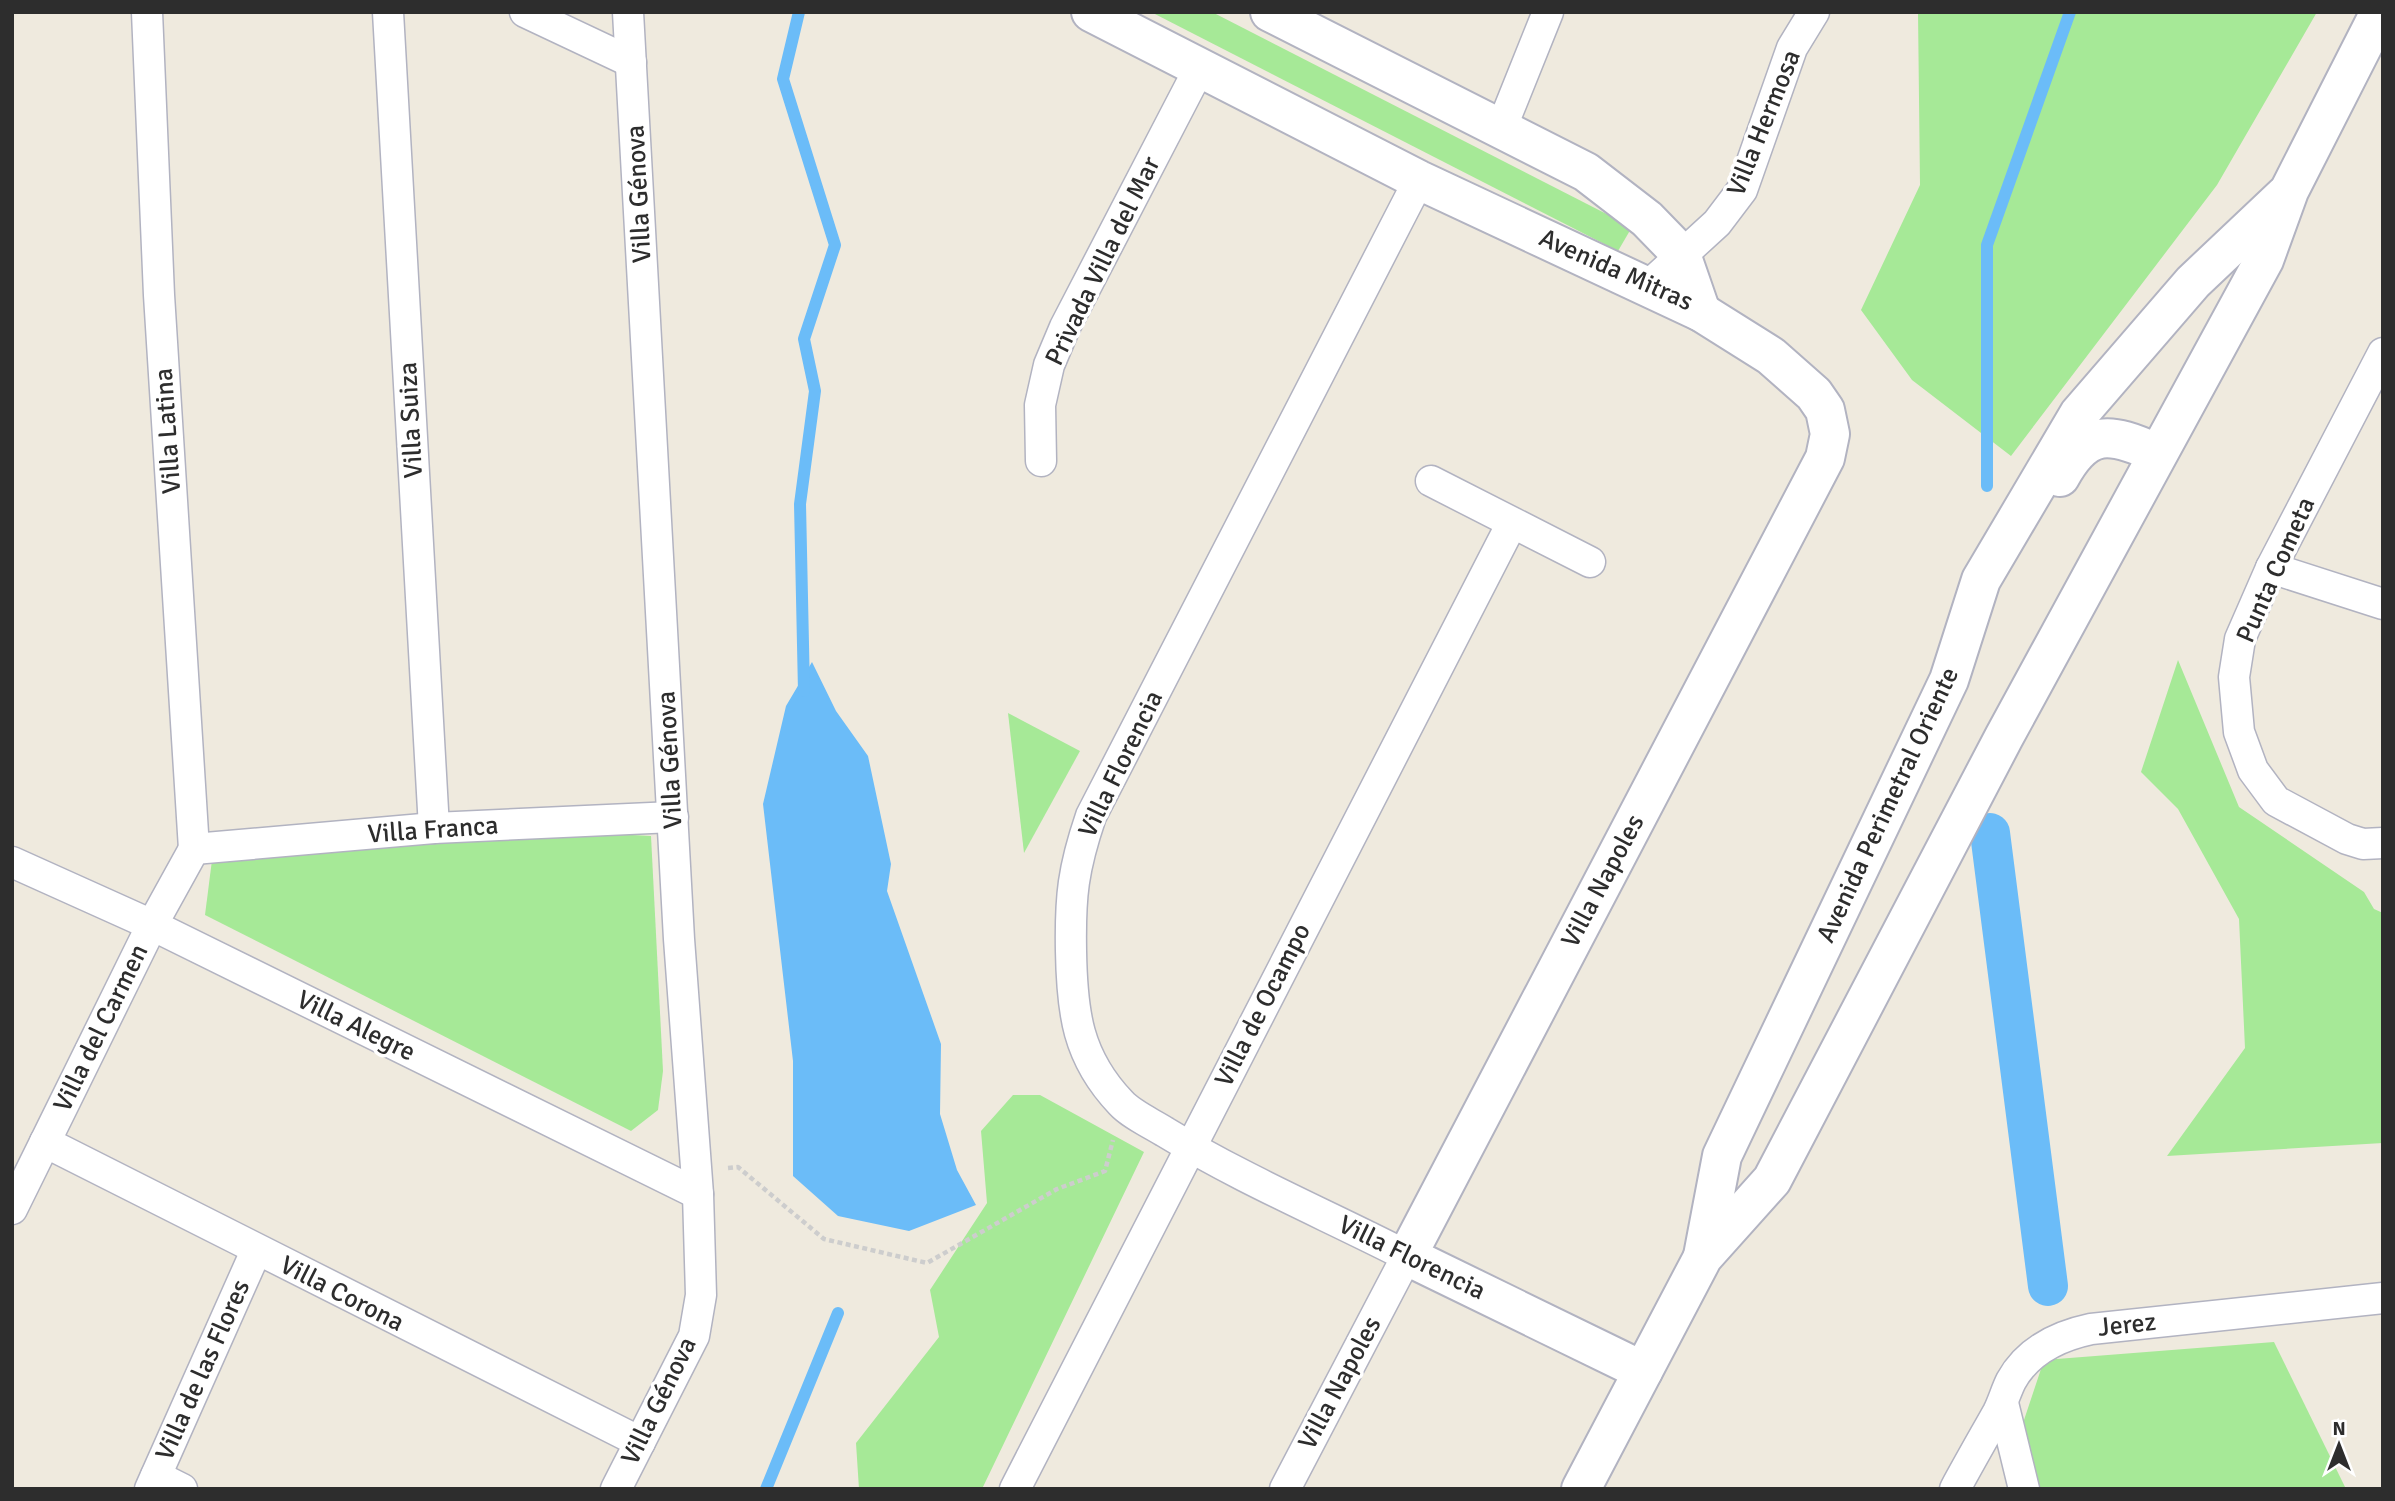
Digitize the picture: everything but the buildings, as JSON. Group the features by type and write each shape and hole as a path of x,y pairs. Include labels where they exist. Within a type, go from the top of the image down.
{"street":[{"name":"Villa Latina","path":"147,12 159,295 194,849"},
{"name":"Villa Suiza","path":"388,12 434,828"},
{"path":"525,12 631,62"},
{"name":"Villa Génova","path":"615,1489 694,1336 701,1295 697,1183 673,817 628,12"},
{"name":"Avenida Mitras","path":"1091,12 1419,180 1701,312"},
{"name":"Avenida Mitras","path":"1270,12 1586,172 1616,193 1681,254 1701,312"},
{"path":"1501,129 1548,12"},
{"name":"Villa Hermosa","path":"1647,287 1717,223 1742,190 1792,48 1814,12"},
{"name":"Avenida Perimetral Oriente","path":"1581,1489 1703,1257 1772,1180 2156,453 2264,260 2289,191 2380,12"},
{"name":"Privada Villa del Mar","path":"1041,461 1040,405 1049,365 1065,327 1199,69"},
{"name":"Villa Florencia","path":"1419,180 1091,816 1070,894 1072,1000 1082,1044 1093,1067 1122,1105 1190,1147 1643,1371"},
{"name":"Avenida Perimetral Oriente","path":"1703,1257 1722,1156 1949,680 1981,580 2079,414 2193,282 2289,191"},
{"name":"Villa Napoles","path":"1285,1489 1825,458 1830,434 1825,410 1814,394 1771,356 1701,312"},
{"name":"Punta Cometa","path":"2383,353 2271,568 2241,639 2234,677 2239,732 2253,770 2276,801 2347,839 2363,844 2383,843"},
{"path":"1949,680 2075,453 2090,442 2106,436 2123,438 2156,453"},
{"path":"1431,481 1590,562"},
{"name":"Villa de Ocampo","path":"1015,1489 1512,523"},
{"path":"2271,568 2383,604"},
{"name":"Villa Franca","path":"194,849 434,828 673,817"},
{"name":"Villa del Carmen","path":"12,1209 152,925 194,849"},
{"name":"Villa Alegre","path":"12,862 152,925 697,1183"},
{"name":"Villa Corona","path":"45,1142 640,1443"},
{"name":"Villa de las Flores","path":"163,1484 256,1251"},
{"name":"Jerez","path":"1955,1489 2003,1403 2011,1381 2026,1361 2045,1344 2091,1329 2383,1298"},
{"path":"2003,1403 2024,1489"}],"path":[{"path":"697,1183 738,1167 824,1239 927,1263 1057,1189 1105,1171 1122,1105"}],"green space":[{"path":"1151,12 1212,12 1632,227 1618,251"},
{"path":"1918,12 2317,12 2217,185 2011,456 1912,380 1861,310 1920,185"},
{"path":"2178,660 2239,807 2364,892 2374,909 2383,913 2383,1143 2167,1156 2245,1048 2239,919 2178,809 2141,772"},
{"path":"1008,713 1080,751 1024,853"},
{"path":"559,831 651,836 663,1071 658,1110 631,1131 205,915 212,860"},
{"path":"1013,1095 1040,1095 1144,1152 982,1489 859,1489 856,1443 939,1337 930,1290 987,1203 981,1131"},
{"path":"2274,1342 2346,1489 2038,1489 2022,1426 2044,1360"}],"water":[{"path":"812,662 836,711 868,756 891,864 887,891 941,1044 940,1114 957,1170 976,1205 909,1231 838,1216 793,1176 793,1061 763,804 786,706"}],"waterway":[{"path":"799,12 783,79 835,245 804,339 815,391 800,504 804,691"},
{"path":"1987,486 1987,245 2070,12"},
{"path":"1990,833 2048,1286"},
{"path":"766,1489 838,1313"}]}
